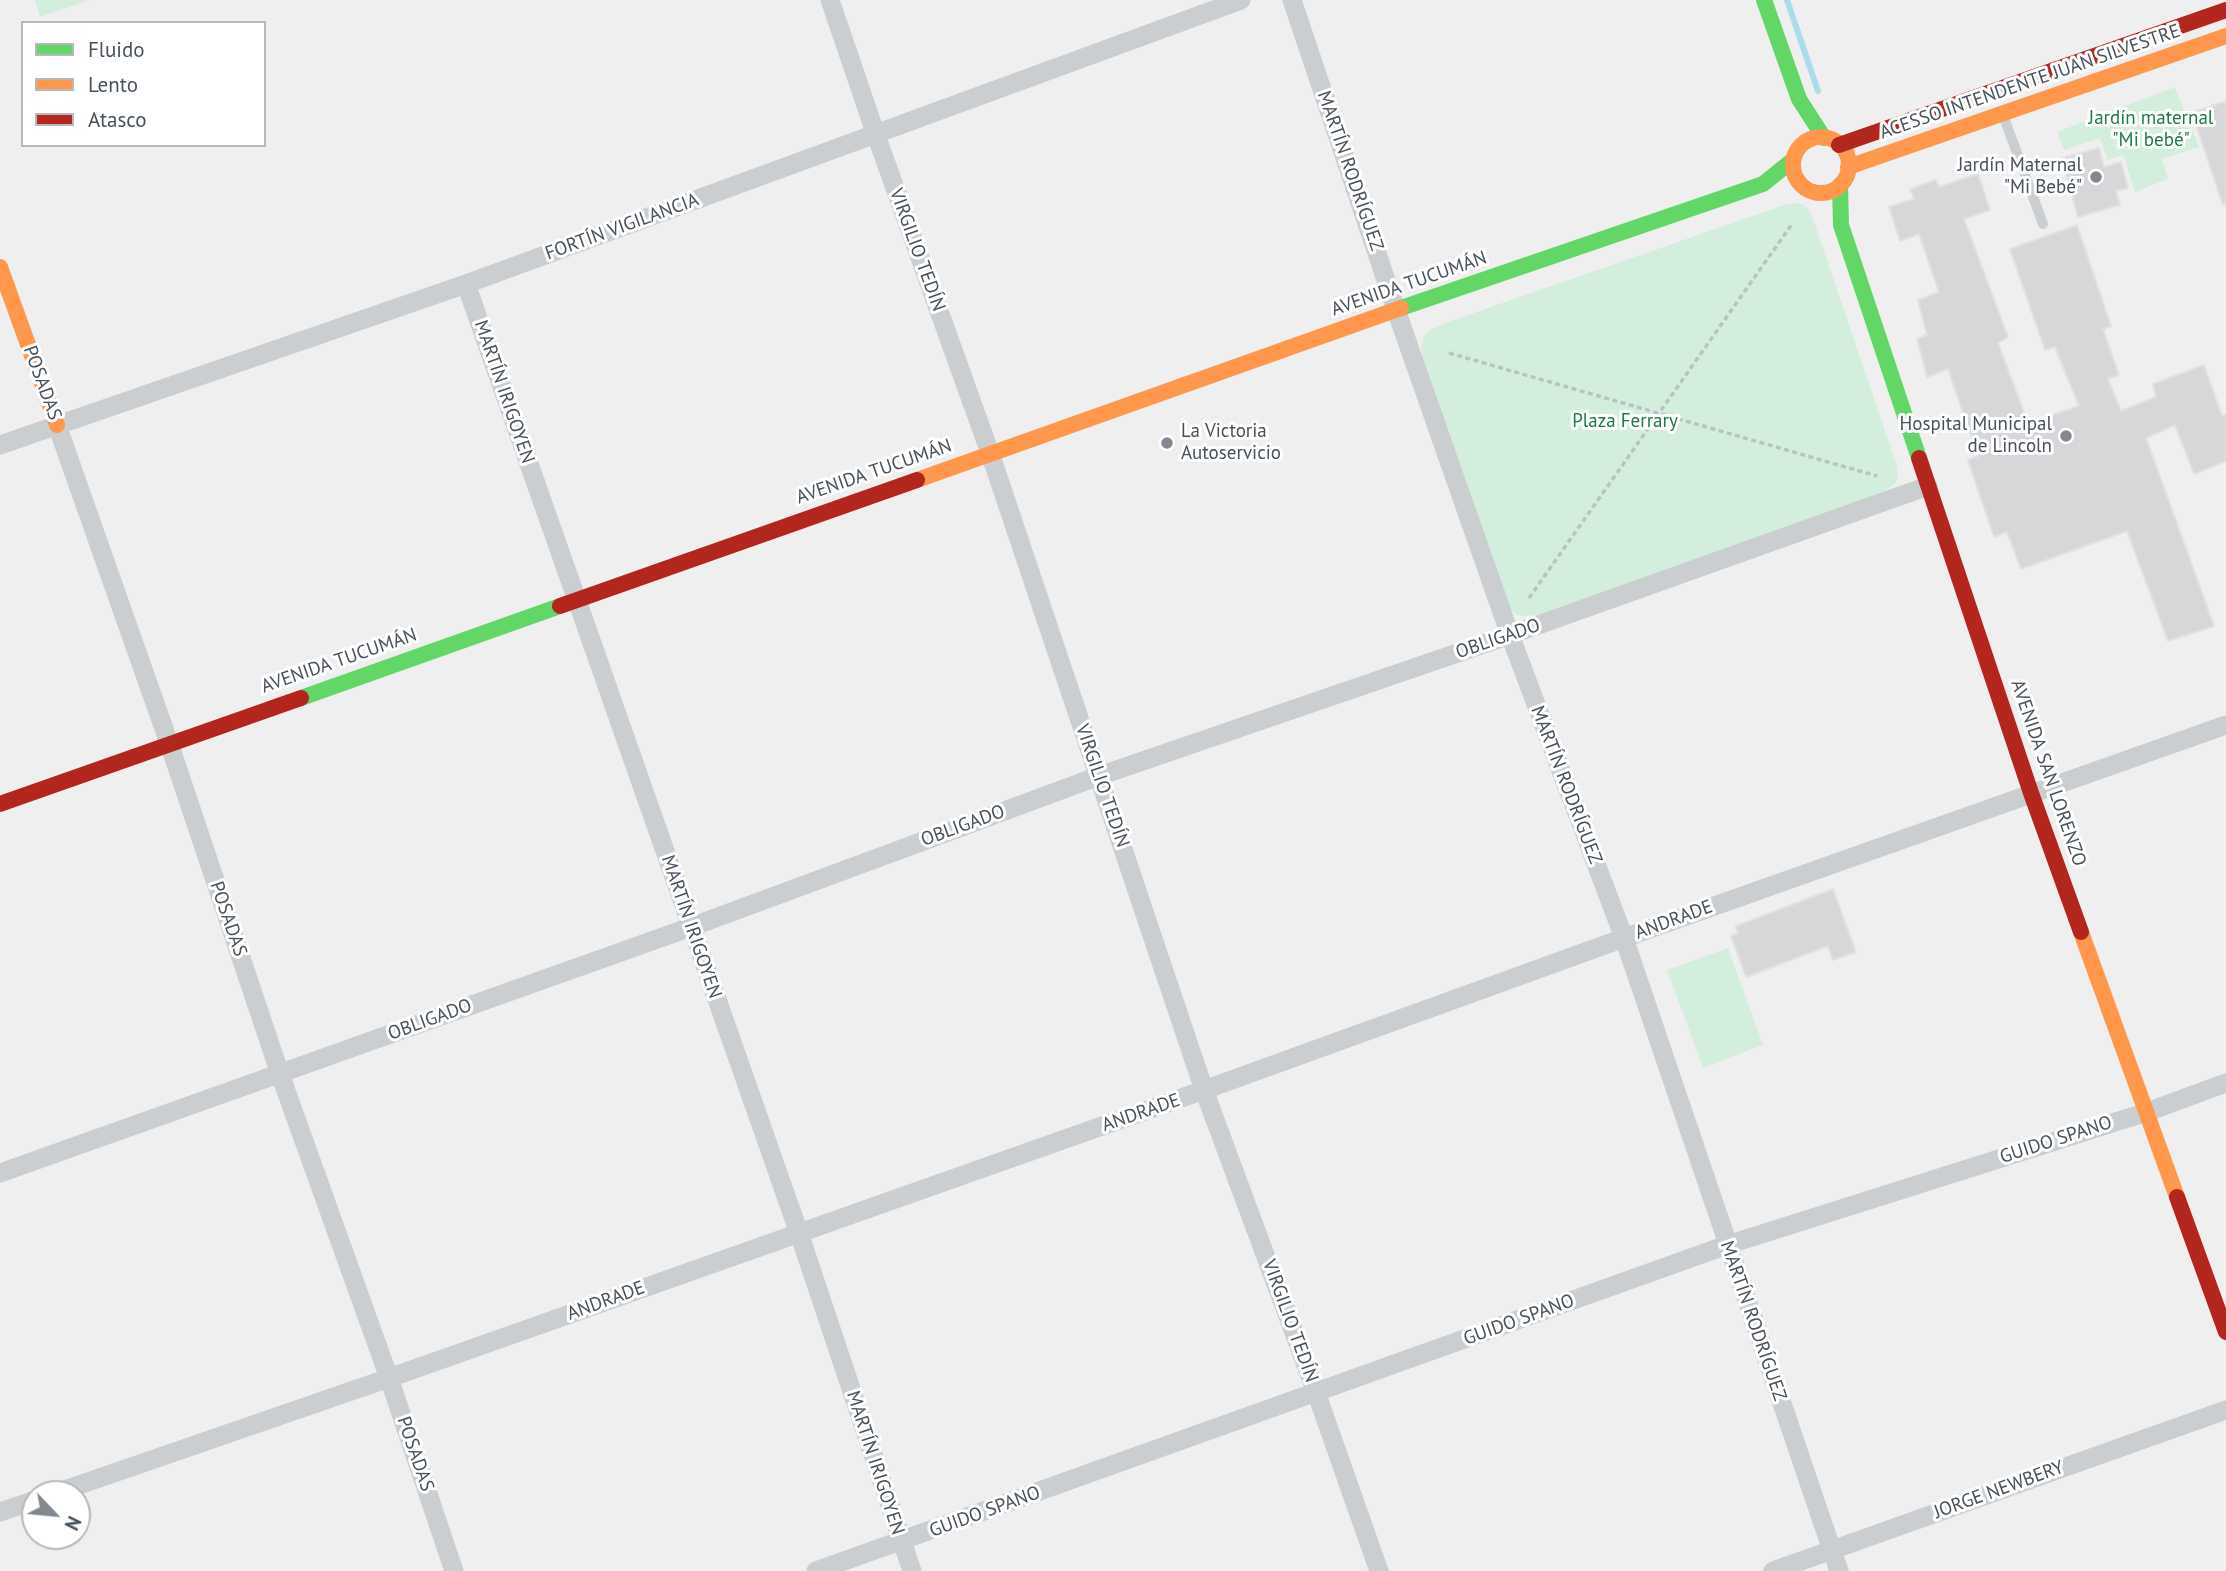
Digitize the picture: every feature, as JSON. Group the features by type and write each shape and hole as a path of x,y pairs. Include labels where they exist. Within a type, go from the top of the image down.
{"main road":[{"path":"1764,0 1799,99 1846,155 1849,167 1845,179 1829,192 1810,190 1795,176 1799,99"},
{"name":"ACESSO INTENDENTE JUAN SILVESTRE","path":"1832,141 2226,10"},
{"name":"ACESSO INTENDENTE JUAN SILVESTRE","path":"1849,167 2226,36"},
{"path":"1797,152 1812,139 1832,141"},
{"name":"AVENIDA TUCUMÁN","path":"0,804 1396,310 1763,184 1797,152"},
{"name":"AVENIDA TUCUMÁN","path":"1763,184 1810,190"},
{"name":"AVENIDA SAN LORENZO","path":"1840,185 1841,225 2031,793 2226,1332"},
{"name":"AVENIDA SAN LORENZO","path":"1810,190 1841,225"},
{"name":"POSADAS","path":"0,267 57,425"}],"street":[{"name":"VIRGILIO TEDÍN","path":"830,0 990,453 1204,1090 1317,1392 1379,1571"},
{"name":"FORTÍN VIGILANCIA","path":"0,445 466,284 1241,0"},
{"name":"MARTÍN RODRÍGUEZ","path":"1292,0 1396,310 1510,635 1624,938 1839,1571"},
{"name":"MARTÍN IRIGOYEN","path":"466,284 799,1233 912,1571"},
{"name":"POSADAS","path":"57,425 454,1571"},
{"name":"OBLIGADO","path":"0,1173 691,927 1099,776 1510,635 1928,486"},
{"name":"ANDRADE","path":"91,1481 1204,1090 2226,724"},
{"name":"GUIDO SPANO","path":"816,1571 1727,1245 2147,1112 2226,1083"},
{"name":"JORGE NEWBERY","path":"1773,1571 2226,1410"},
{"path":"0,1512 21,1505"}],"lane":[{"path":"2003,114 2043,224"}],"path":[{"path":"1529,598 1792,224"},
{"path":"1449,353 1877,476"}],"green space":[{"path":"35,0 90,0 40,17"},
{"name":"Jardín maternal \"Mi bebé\"","path":"2175,87 2199,147 2162,159 2168,179 2135,192 2123,155 2108,160 2100,138 2064,150 2057,132"},
{"name":"Plaza Ferrary","path":"1796,203 1809,209 1813,219 1897,466 1896,483 1881,494 1538,615 1520,616 1513,612 1507,603 1422,360 1424,336 1431,329 1445,323"},
{"path":"1728,948 1763,1045 1703,1068 1667,970"}],"building":[{"path":"2226,101 2226,204 2223,205 2192,113"},
{"name":"Jardín Maternal \"Mi Bebé\"","path":"2099,148 2104,167 2121,162 2128,188 2116,191 2120,205 2078,217 2062,158"},
{"name":"Hospital Municipal de Lincoln","path":"1978,174 1990,210 1964,219 2008,337 1998,343 2028,423 2079,406 2055,347 2045,350 2010,249 2077,225 2111,326 2103,329 2119,375 2108,379 2121,411 2156,397 2153,384 2204,365 2222,416 2226,415 2226,461 2194,474 2175,425 2146,438 2214,626 2168,641 2127,531 2021,569 2007,532 1994,537 1968,460 1978,456 1948,369 1927,377 1917,339 1927,335 1918,300 1939,292 1919,234 1900,241 1889,207 1914,199 1910,189 1936,180 1939,187"},
{"path":"1833,889 1856,952 1833,960 1828,946 1746,977 1731,936 1738,933 1736,926"}],"waterway":[{"path":"1787,0 1818,91"}],"traffic: fast":[{"path":"1764,0 1799,99 1824,138"},
{"path":"1401,308 1763,184 1793,160"},
{"path":"1840,185 1841,225 1919,458"},
{"path":"301,698 560,606"}],"traffic: slow":[{"path":"1848,167 2226,36"},
{"path":"1821,137 1832,139 1841,145 1847,154 1849,165 1847,176 1841,185 1832,191 1821,193 1810,191 1801,185 1795,176 1793,165 1795,154 1801,145 1810,139 1821,137"},
{"path":"0,267 57,425"},
{"path":"917,480 1401,308"},
{"path":"2081,932 2177,1197"}],"traffic: jam":[{"path":"1839,145 2226,10"},
{"path":"1919,458 2031,793 2081,932"},
{"path":"560,606 917,480"},
{"path":"0,804 301,698"},
{"path":"2177,1197 2226,1332"}],"place":[{"name":"Jardín Maternal \"Mi Bebé\"","path":"2096,177"},
{"name":"Hospital Municipal de Lincoln","path":"2066,436"},
{"name":"La Victoria Autoservicio","path":"1167,443"}]}
